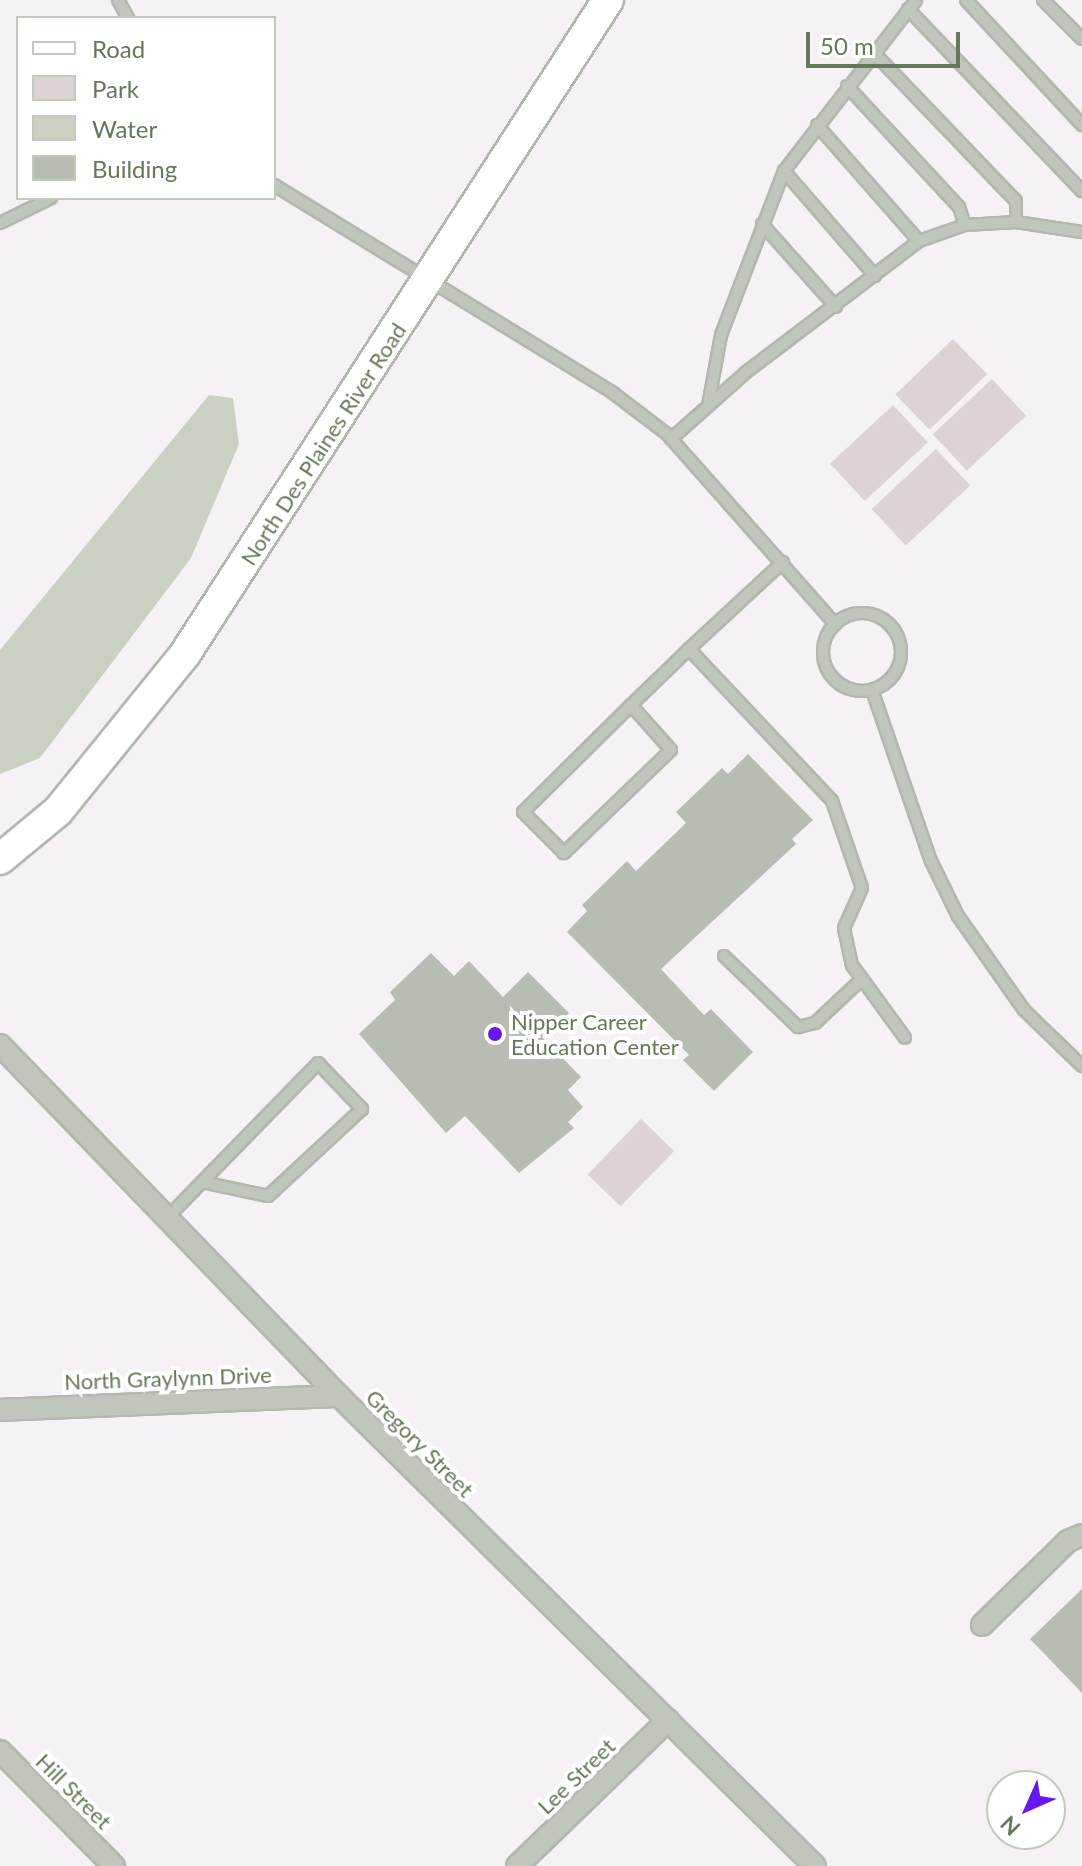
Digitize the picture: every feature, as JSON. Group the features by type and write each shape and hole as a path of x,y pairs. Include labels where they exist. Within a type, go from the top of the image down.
{"main road":[{"name":"North Des Plaines River Road","path":"0,859 58,811 185,654 431,280 608,0"}],"street":[{"name":"Gregory Street","path":"0,1045 169,1216 339,1396 815,1866"},
{"name":"North Graylynn Drive","path":"0,1410 339,1396"},
{"path":"982,1625 1068,1541 1082,1535"},
{"name":"Lee Street","path":"517,1866 668,1720"},
{"name":"Hill Street","path":"0,1751 114,1866"}],"lane":[{"path":"708,406 721,335 784,171 916,0"},
{"path":"966,0 1082,125"},
{"path":"1043,0 1082,39"},
{"path":"908,9 1082,191"},
{"path":"874,53 1016,201 1016,222"},
{"path":"847,86 959,207 965,225"},
{"path":"817,125 919,241"},
{"path":"784,171 875,276"},
{"path":"276,186 613,393 671,439 835,624"},
{"path":"0,223 47,200"},
{"path":"671,439 708,406 919,241 965,225 1016,222 1082,232"},
{"path":"762,224 836,307"},
{"path":"631,705 671,750 564,853 523,812 631,705 689,649 783,562"},
{"path":"871,614 899,639 893,676 872,690 847,688 828,671 823,646 835,624 871,614"},
{"path":"689,649 832,801 862,888 844,928 861,980 905,1038"},
{"path":"872,690 931,861 958,916 1024,1010 1082,1066"},
{"path":"724,956 798,1027 815,1023 861,980"},
{"path":"169,1216 202,1182 318,1063 362,1109 268,1196 202,1182"}],"green space":[{"path":"953,339 987,374 929,430 895,395"},
{"path":"992,379 1026,416 967,471 933,434"},
{"path":"893,405 928,442 865,501 830,464"},
{"path":"936,449 970,486 906,546 872,509"},
{"path":"641,1119 674,1151 621,1206 588,1174"}],"water":[{"path":"209,395 233,398 239,444 191,558 40,758 0,774 0,650"}],"building":[{"path":"748,754 813,820 792,839 796,844 661,969 704,1015 711,1009 753,1052 714,1091 683,1060 689,1055 567,932 587,911 582,905 627,861 636,871 686,823 676,812 722,768 728,774"},
{"path":"431,953 454,976 469,961 503,997 528,972 569,1013 543,1038 581,1077 568,1090 583,1107 568,1122 574,1128 519,1173 465,1116 446,1133 359,1034 395,1000 390,992"},
{"path":"1082,1589 1082,1693 1030,1639"}],"place":[{"name":"Nipper Career Education Center","path":"495,1034"}]}
